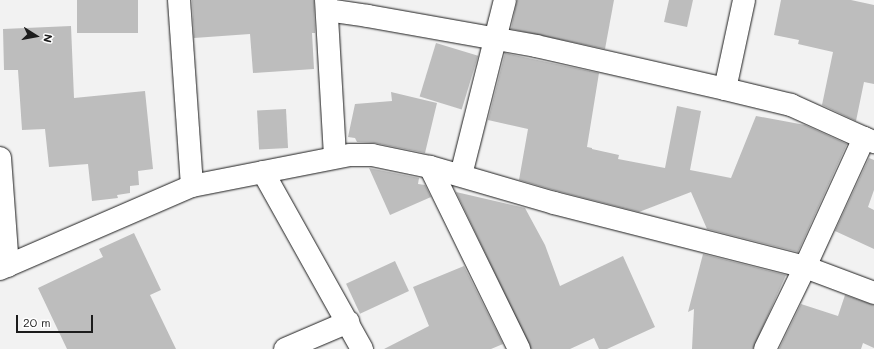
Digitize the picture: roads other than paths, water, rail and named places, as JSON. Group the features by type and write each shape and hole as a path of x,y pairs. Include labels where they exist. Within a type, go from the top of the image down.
{"street":[{"path":"179,0 192,186"},
{"path":"460,175 504,0"},
{"path":"725,89 744,0"},
{"path":"335,157 327,5 495,38 791,105 869,140 765,349"},
{"path":"0,158 4,268 192,186 335,157 372,155 430,167 554,203 805,267 874,293"},
{"path":"430,167 519,349"},
{"path":"263,172 362,349"},
{"path":"285,349 348,322"}]}
